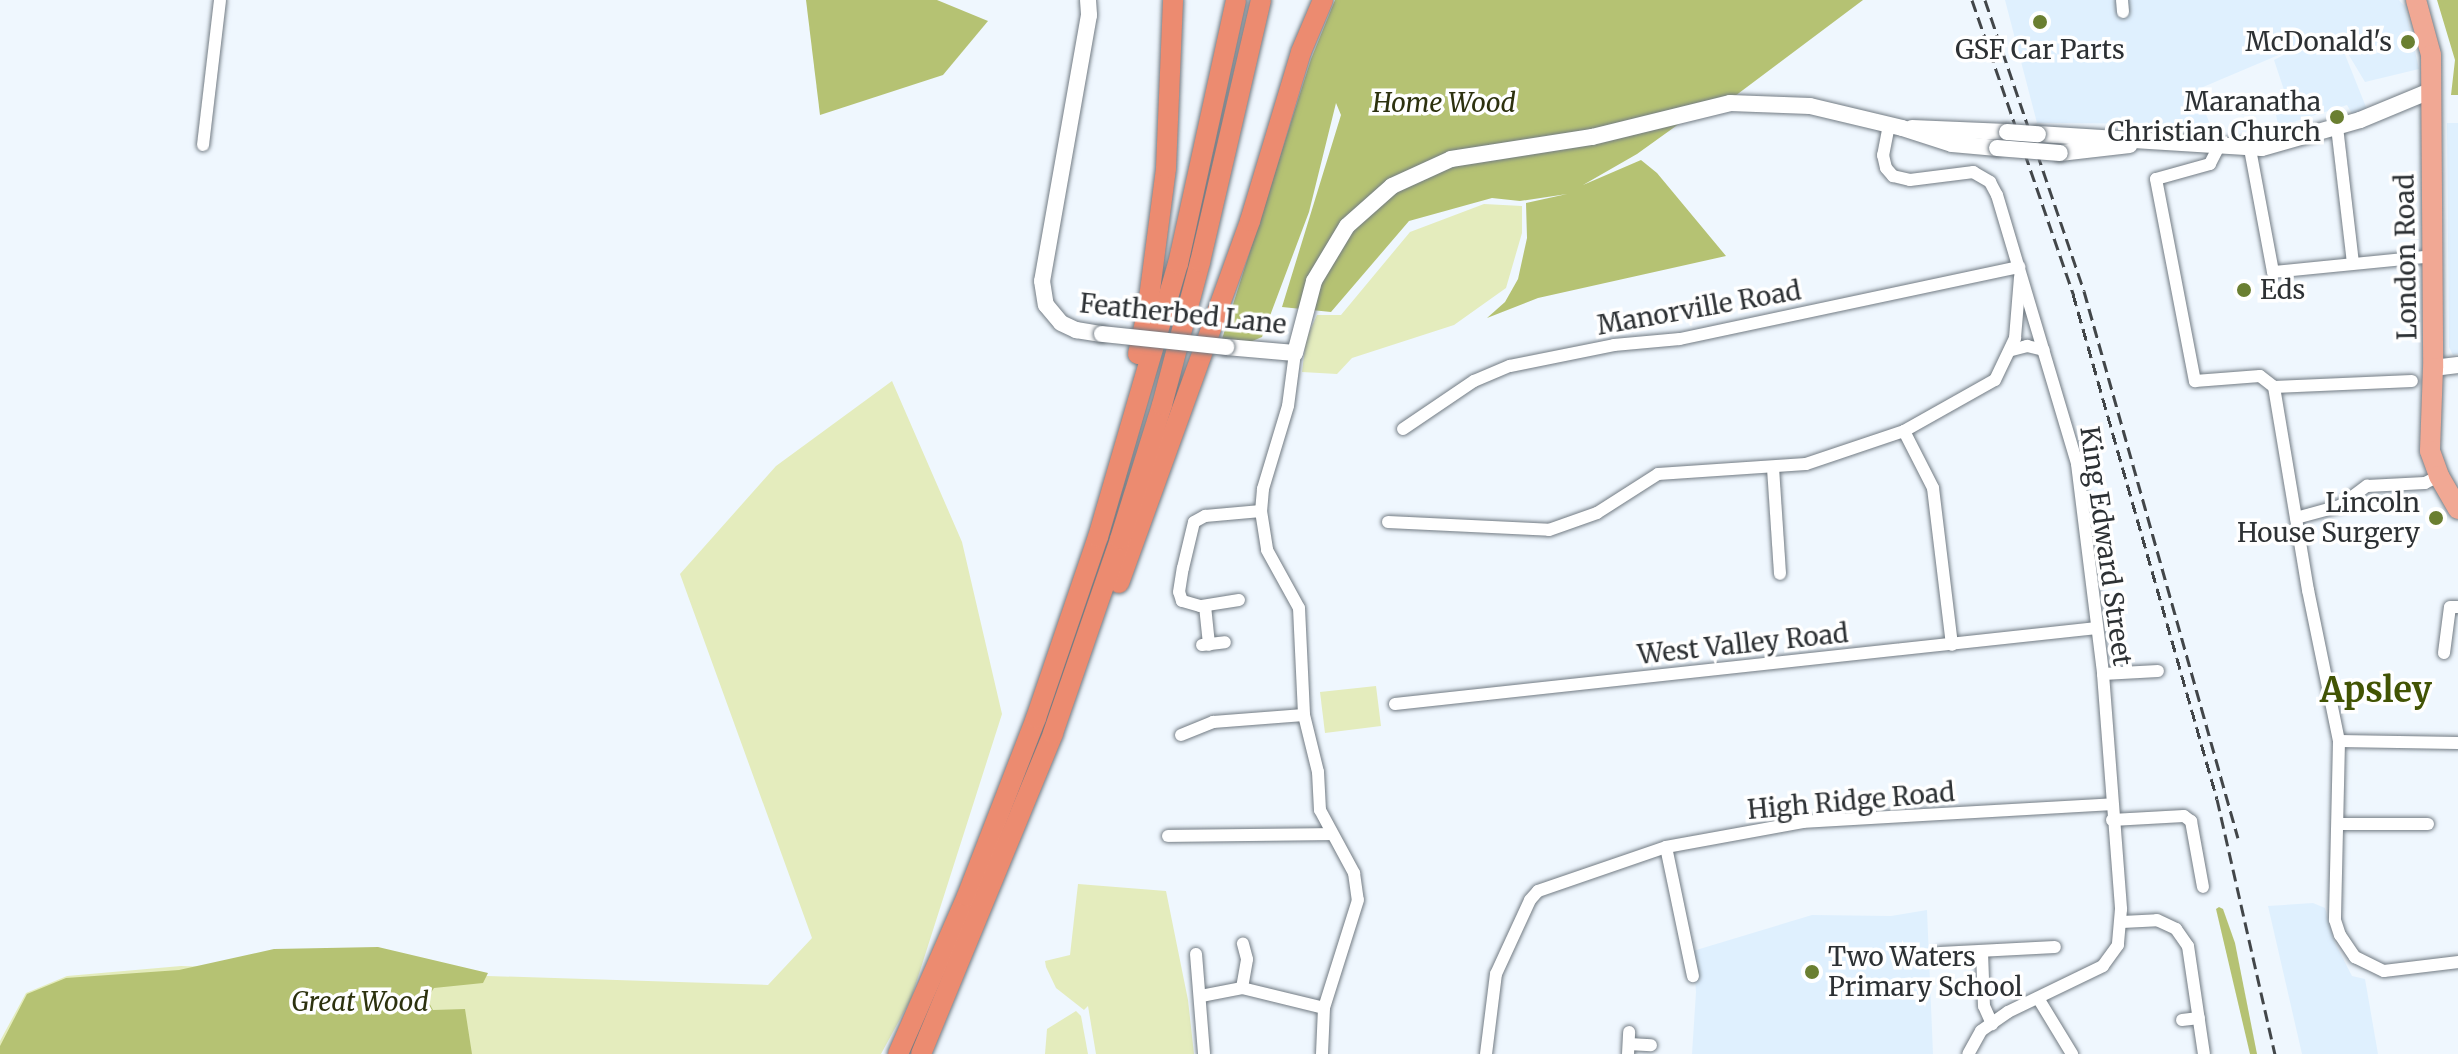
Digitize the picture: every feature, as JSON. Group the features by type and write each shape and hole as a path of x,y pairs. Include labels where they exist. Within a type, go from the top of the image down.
{"highway":[{"path":"1126,437 1131,385 1147,313 1166,168 1173,0"},
{"path":"898,1054 967,896 1036,718 1098,537 1178,264 1236,0"},
{"path":"921,1054 1053,733 1120,539 1162,405 1204,247 1261,0"},
{"path":"1053,733 1072,700 1182,418 1250,221 1301,52 1323,0"}],"main road":[{"name":"London Road","path":"2416,0 2431,55 2433,368 2430,451 2439,476 2458,509"}],"street":[{"path":"203,145 220,0"},
{"name":"Featherbed Lane","path":"1088,0 1089,15 1042,281 1044,298 1055,317 1076,330 1102,334 1295,353 1314,281 1337,240 1383,193 1431,166 1474,153 1592,137 1730,103 1810,106 1896,126 1952,144 2060,153 2144,143"},
{"name":"Featherbed Lane","path":"1896,126 2250,149 2337,127 2430,91"},
{"name":"King Edward Street","path":"1896,126 1883,155 1886,168 1893,176 1910,180 1973,172 1990,182 2020,269 2077,464 2103,674 2122,922"},
{"path":"2337,127 2353,263"},
{"path":"2218,148 2210,164 2156,179 2195,381 2255,375 2269,379 2274,387 2339,741 2335,920 2340,935 2355,957 2384,971 2458,962"},
{"path":"2250,149 2273,272 2433,256"},
{"path":"1388,522 1549,530 1597,513 1658,474 1735,466 1773,468 1806,464 1904,431 1995,380 2012,350 2020,269"},
{"name":"Manorville Road","path":"1403,429 1474,381 1510,366 1614,345 1680,339 2020,269"},
{"path":"2012,350 2027,346 2044,350"},
{"path":"1295,353 1288,406 1263,489 1261,511 1267,550 1299,608 1304,715 1318,772 1320,810 1354,873 1358,900 1324,1008 1322,1054"},
{"path":"2433,368 2458,365"},
{"path":"2274,387 2412,381"},
{"path":"1904,431 1933,488 1952,645"},
{"path":"1773,468 1780,574"},
{"path":"2296,518 2340,506 2367,486 2425,483 2439,476"},
{"path":"1239,600 1205,606 1189,606 1182,601 1179,592 1194,522 1205,516 1261,511"},
{"path":"1205,606 1205,645 1225,642"},
{"path":"2444,653 2450,607 2458,607"},
{"name":"West Valley Road","path":"1395,704 2097,628"},
{"path":"2103,674 2158,671"},
{"path":"1181,735 1213,722 1304,715"},
{"path":"2339,741 2458,743"},
{"name":"High Ridge Road","path":"1486,1054 1496,974 1530,900 1538,891 1666,847 1803,822 2111,804"},
{"path":"2112,820 2184,816 2191,821 2203,887"},
{"path":"2338,824 2428,824"},
{"path":"1168,836 1331,834"},
{"path":"1666,847 1693,976"},
{"path":"1968,1054 1981,1031 2103,966 2118,945 2122,922 2157,920 2176,929 2188,946 2204,1054"},
{"path":"1242,988 1247,959 1243,944"},
{"path":"1940,953 2055,947"},
{"path":"1982,952 1984,1006 1992,1024"},
{"path":"1196,954 1204,1054"},
{"path":"1201,996 1242,988 1324,1008"},
{"path":"2038,998 2072,1054"},
{"path":"2182,1020 2199,1018"},
{"path":"1629,1043 1651,1045"}],"shaded area":[{"path":"2005,0 2399,0 2405,7 2419,69 2365,82 2338,37 2368,112 2354,117 2347,105 2290,123 2293,128 2279,129 2274,106 2288,102 2274,60 2309,42 2196,90 2210,124 2037,123"},
{"path":"2447,123 2458,123 2458,354 2453,355 2449,347"},
{"path":"2313,903 2325,908 2334,941 2352,976 2365,979 2378,1054 2302,1054 2268,906"},
{"name":"Two Waters Primary School","path":"1927,910 1933,1054 1692,1054 1696,992 1693,951 1812,915 1891,916"}],"green space":[{"path":"806,0 937,0 988,21 943,75 820,115"},
{"name":"Home Wood","path":"1335,0 1863,0 1735,96 1708,103 1637,154 1583,185 1641,160 1657,173 1726,256 1538,298 1487,318 1505,302 1518,279 1527,238 1526,203 1567,194 1520,201 1492,198 1409,221 1331,312 1282,307 1341,115 1336,103 1309,212 1262,337 1250,342 1222,339 1311,59"},
{"path":"2437,0 2458,0 2458,95 2451,95 2455,60"},
{"path":"1484,204 1522,206 1522,233 1506,288 1454,325 1352,358 1337,374 1302,372 1306,339 1317,315 1341,315 1410,232"},
{"path":"892,381 962,542 1002,714 911,999 881,1054 0,1054 0,1041 26,993 67,976 181,966 768,985 812,938 680,574 776,466"},
{"path":"1376,686 1381,726 1325,733 1320,692"},
{"path":"1078,884 1166,891 1188,1000 1194,1054 1096,1054 1088,1006 1084,1010 1056,988 1045,961 1070,955"},
{"path":"2216,909 2223,909 2235,943 2257,1054 2250,1054"},
{"name":"Great Wood","path":"378,947 488,973 483,983 434,988 427,999 433,1010 465,1009 472,1054 0,1054 0,1046 27,994 66,978 179,970 274,949"},
{"path":"1076,1011 1081,1016 1088,1054 1045,1054 1047,1029"}],"railway":[{"path":"1972,0 2073,294 2217,799 2275,1054"},
{"path":"1985,0 2084,291 2238,838"}],"place":[{"name":"GSF Car Parts","path":"2040,22"},
{"name":"McDonald's","path":"2408,42"},
{"name":"Maranatha Christian Church","path":"2337,117"},
{"name":"Eds","path":"2244,290"},
{"name":"Lincoln House Surgery","path":"2436,518"},
{"name":"Two Waters Primary School","path":"1812,972"}],"district":[{"name":"Apsley","path":"2376,691"}]}
